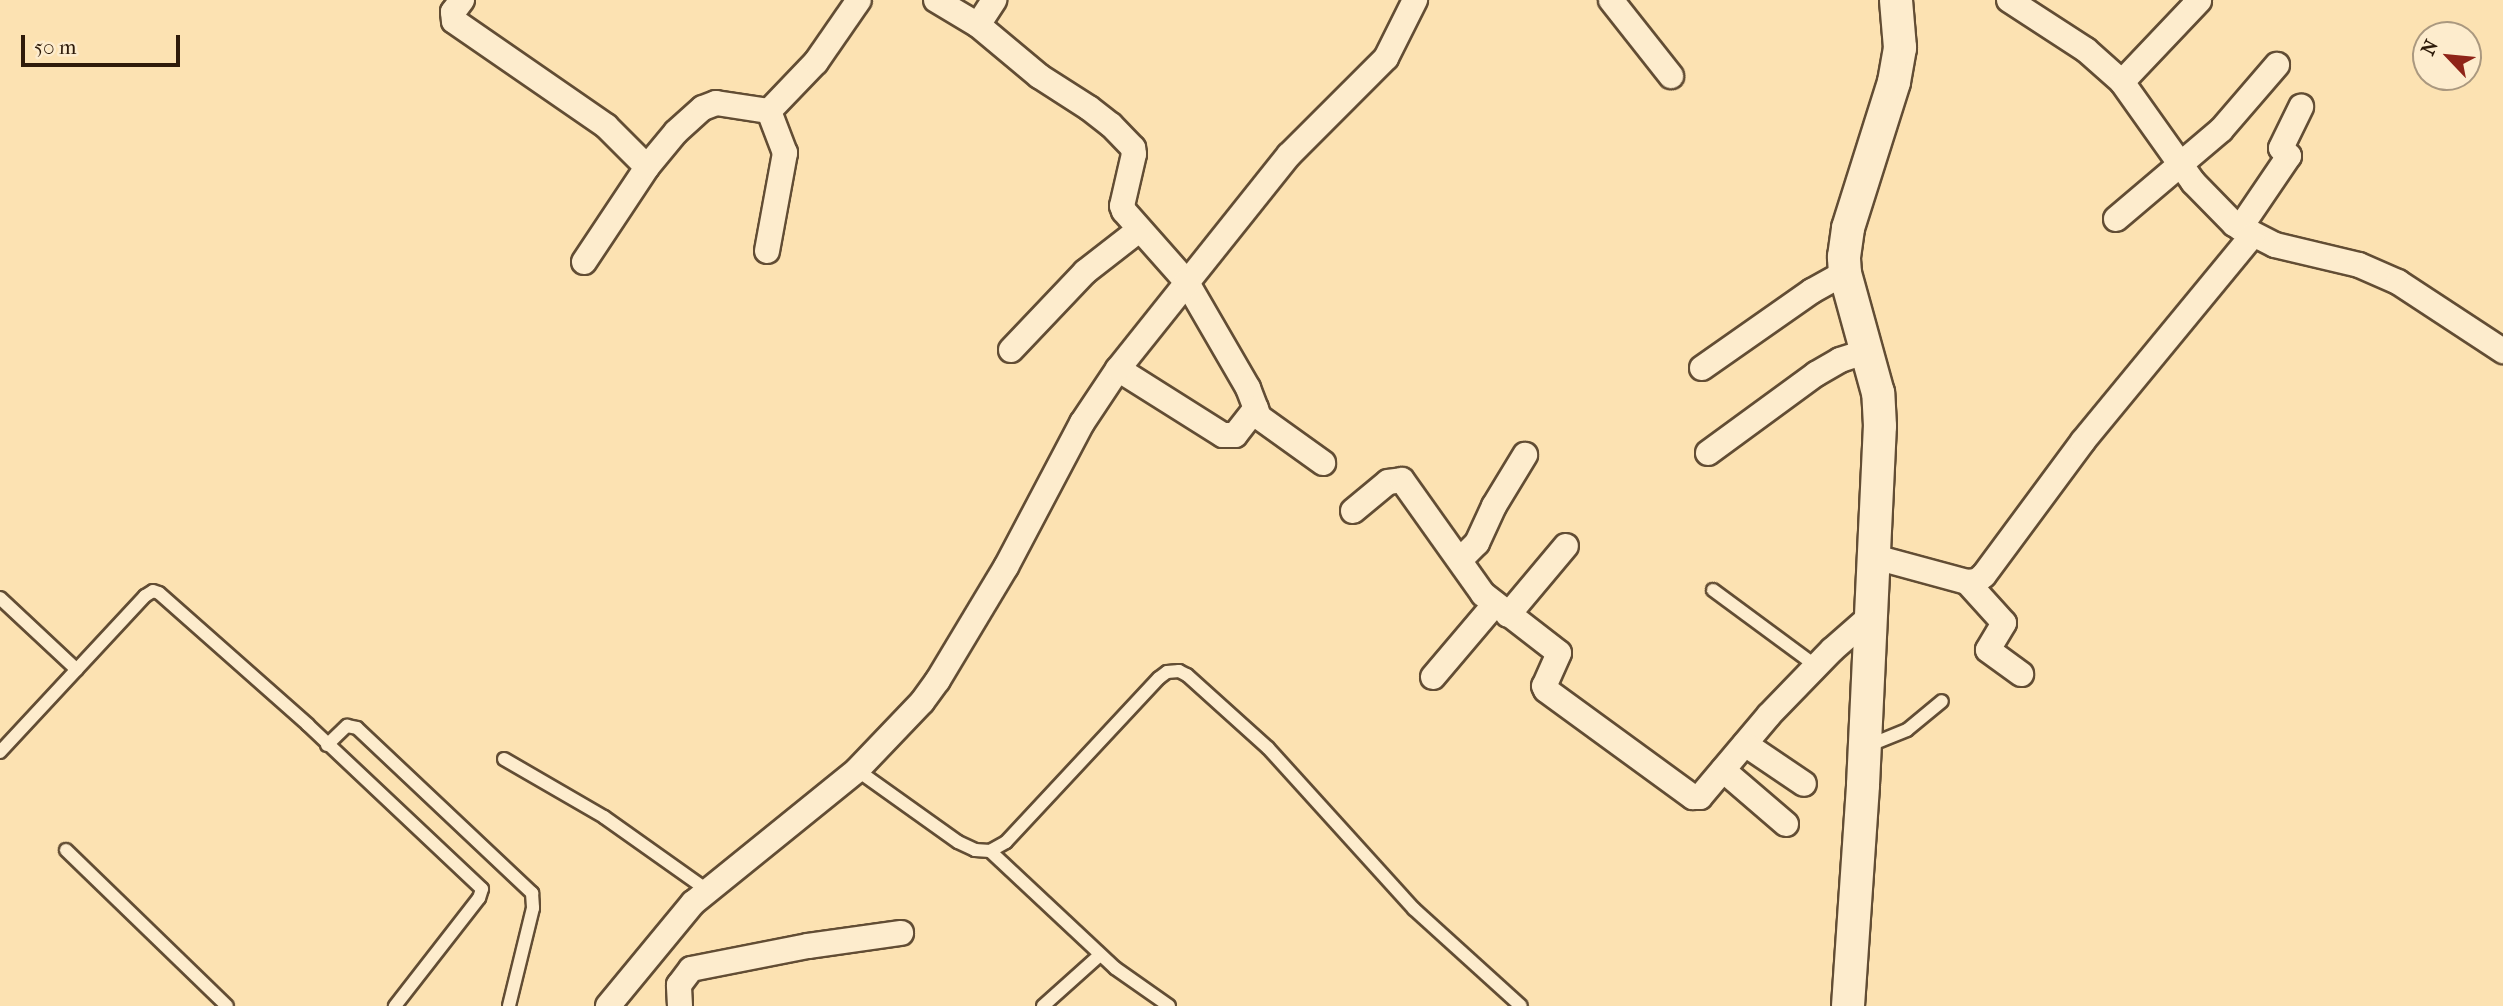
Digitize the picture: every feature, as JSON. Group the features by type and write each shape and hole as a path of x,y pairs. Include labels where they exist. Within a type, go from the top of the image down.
{"street":[{"path":"462,0 453,12 454,21 606,126 625,142 647,167"},
{"path":"769,111 816,62 859,0"},
{"path":"936,0 978,25 1039,76 1111,125 1133,148 1134,154 1122,206 1139,230 1186,281 1248,388 1259,417 1323,463"},
{"path":"978,25 994,0"},
{"path":"1611,0 1671,76"},
{"path":"1848,1006 1865,747 1880,426 1878,393 1845,274 1844,257 1848,228 1894,82 1900,48 1896,0"},
{"path":"2009,0 2086,50 2122,82 2179,163 2222,214 2247,232 2283,247 2377,272 2398,282 2503,351"},
{"path":"2122,82 2199,1"},
{"path":"608,1006 663,937 707,890 857,770 885,743 938,680 1006,567 1082,423 1118,369 1289,155 1381,65 1409,2"},
{"path":"2116,219 2221,130 2277,65"},
{"path":"584,262 647,167 676,132 703,108 716,103 769,111"},
{"path":"1875,557 1968,582 1977,581 1984,575 2083,441 2247,232 2289,156 2281,148 2301,107"},
{"path":"767,251 785,153 769,111"},
{"path":"1011,350 1085,272 1139,230"},
{"path":"1702,368 1812,291 1845,274"},
{"path":"1709,453 1816,374 1840,360 1867,351"},
{"path":"1118,369 1223,435 1235,435 1256,408"},
{"path":"1460,560 1477,542 1494,506 1525,455"},
{"path":"1353,510 1388,482 1402,480 1483,594 1559,653 1544,686 1546,690 1688,793 1700,797 1816,666 1872,615"},
{"path":"1433,677 1566,546"},
{"path":"1968,582 2004,623 1987,648 2021,674"},
{"path":"1745,744 1804,784"},
{"path":"1723,770 1786,824"},
{"path":"680,1006 680,985 691,969 808,946 901,933"}],"lane":[{"path":"1713,590 1816,666"},
{"path":"0,752 149,592 159,593 327,744 482,889 479,898 395,1006"},
{"path":"0,598 77,670"},
{"path":"857,770 958,842 975,850 990,851 1006,842 1159,678 1167,672 1179,671 1187,675 1268,748 1414,909 1521,1006"},
{"path":"1865,747 1908,730 1942,701"},
{"path":"327,744 348,726 357,728 532,893 533,908 509,1006"},
{"path":"504,759 604,817 707,890"},
{"path":"66,850 227,1006"},
{"path":"990,851 1100,955 1168,1006"},
{"path":"1043,1006 1100,955"}]}
